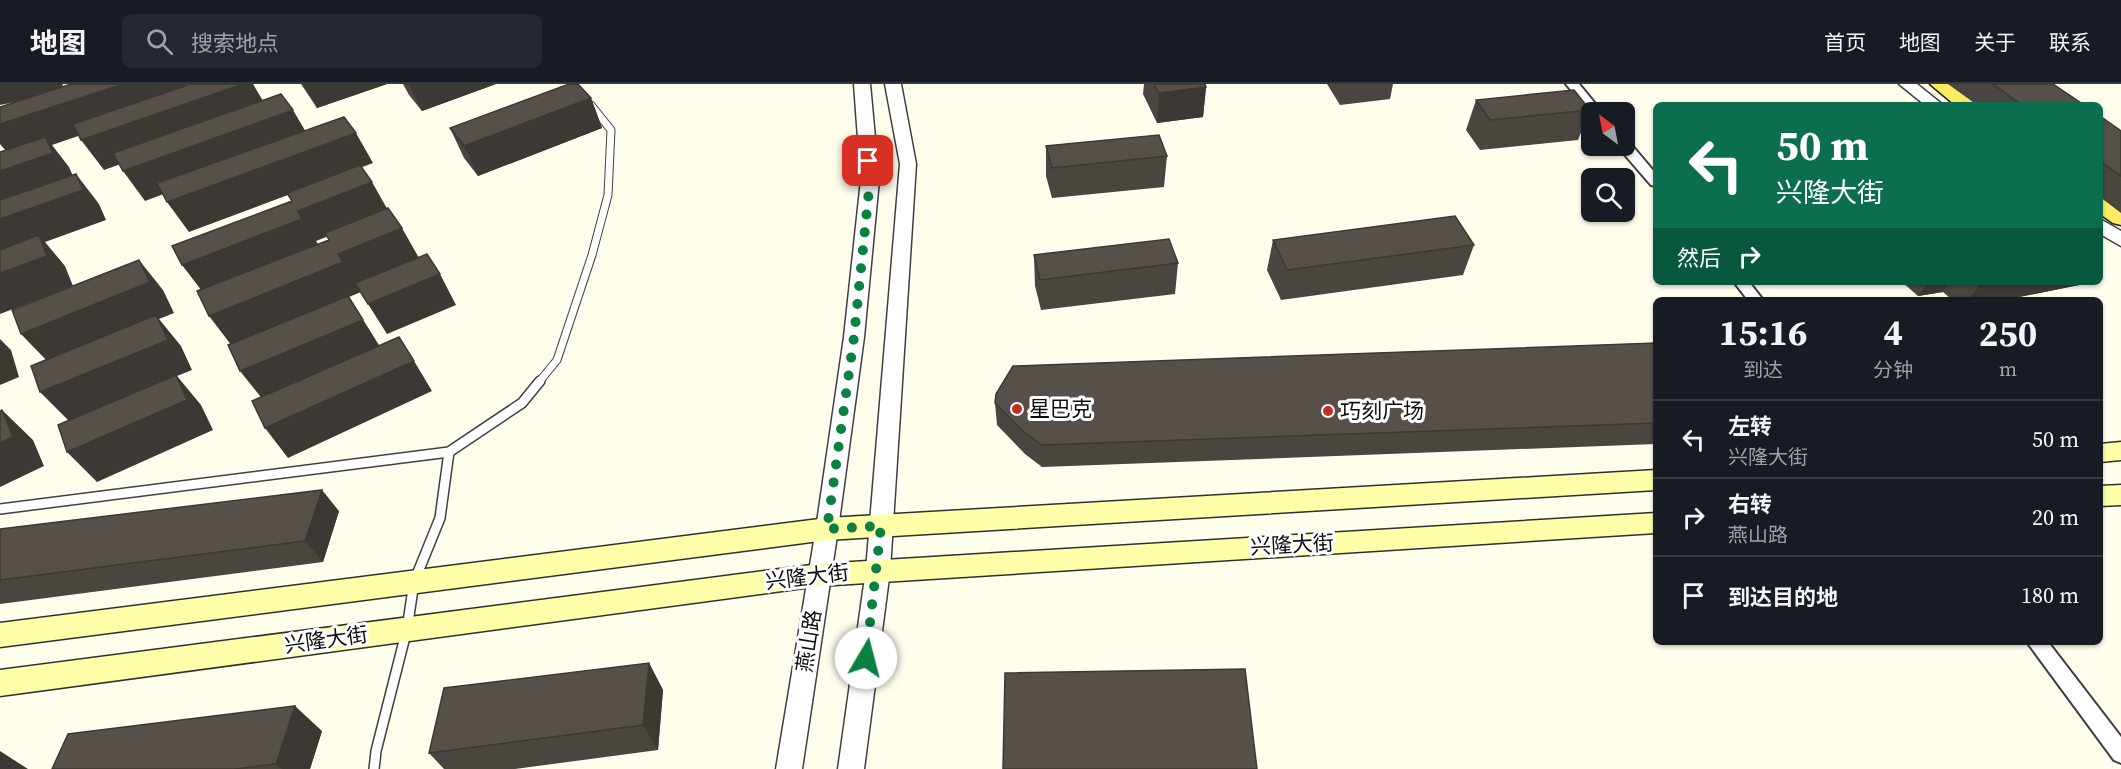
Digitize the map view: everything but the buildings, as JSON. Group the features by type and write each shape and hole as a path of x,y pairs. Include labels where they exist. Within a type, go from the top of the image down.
{"main road":[{"path":"1940,84 1964,102"},
{"path":"2103,205 2121,218"},
{"path":"2103,453 2121,451"},
{"name":"兴隆大街","path":"0,635 827,529 1653,480"},
{"path":"2103,496 2121,495"},
{"name":"兴隆大街","path":"0,683 819,575 1653,523"}],"street":[{"name":"燕山路","path":"789,769 827,529 854,337 870,180 862,84"},
{"path":"851,769 878,570 908,164 893,84"},
{"path":"1572,84 1587,102"},
{"path":"1907,84 1931,102"},
{"path":"1633,156 1653,179"},
{"path":"2103,227 2121,240"},
{"path":"1744,285 1754,297"},
{"path":"2039,645 2121,753"}],"lane":[{"path":"0,509 449,452 522,403 557,360 592,255 608,195 611,130 581,93"},
{"path":"374,769 376,751 407,630 414,582 440,518 449,452"}],"place":[{"name":"星巴克","path":"1017,409"},
{"name":"巧刻广场","path":"1328,411"}],"route":[{"path":"866,658 878,570 881,526 827,529 854,337 870,180 868,161"}]}
